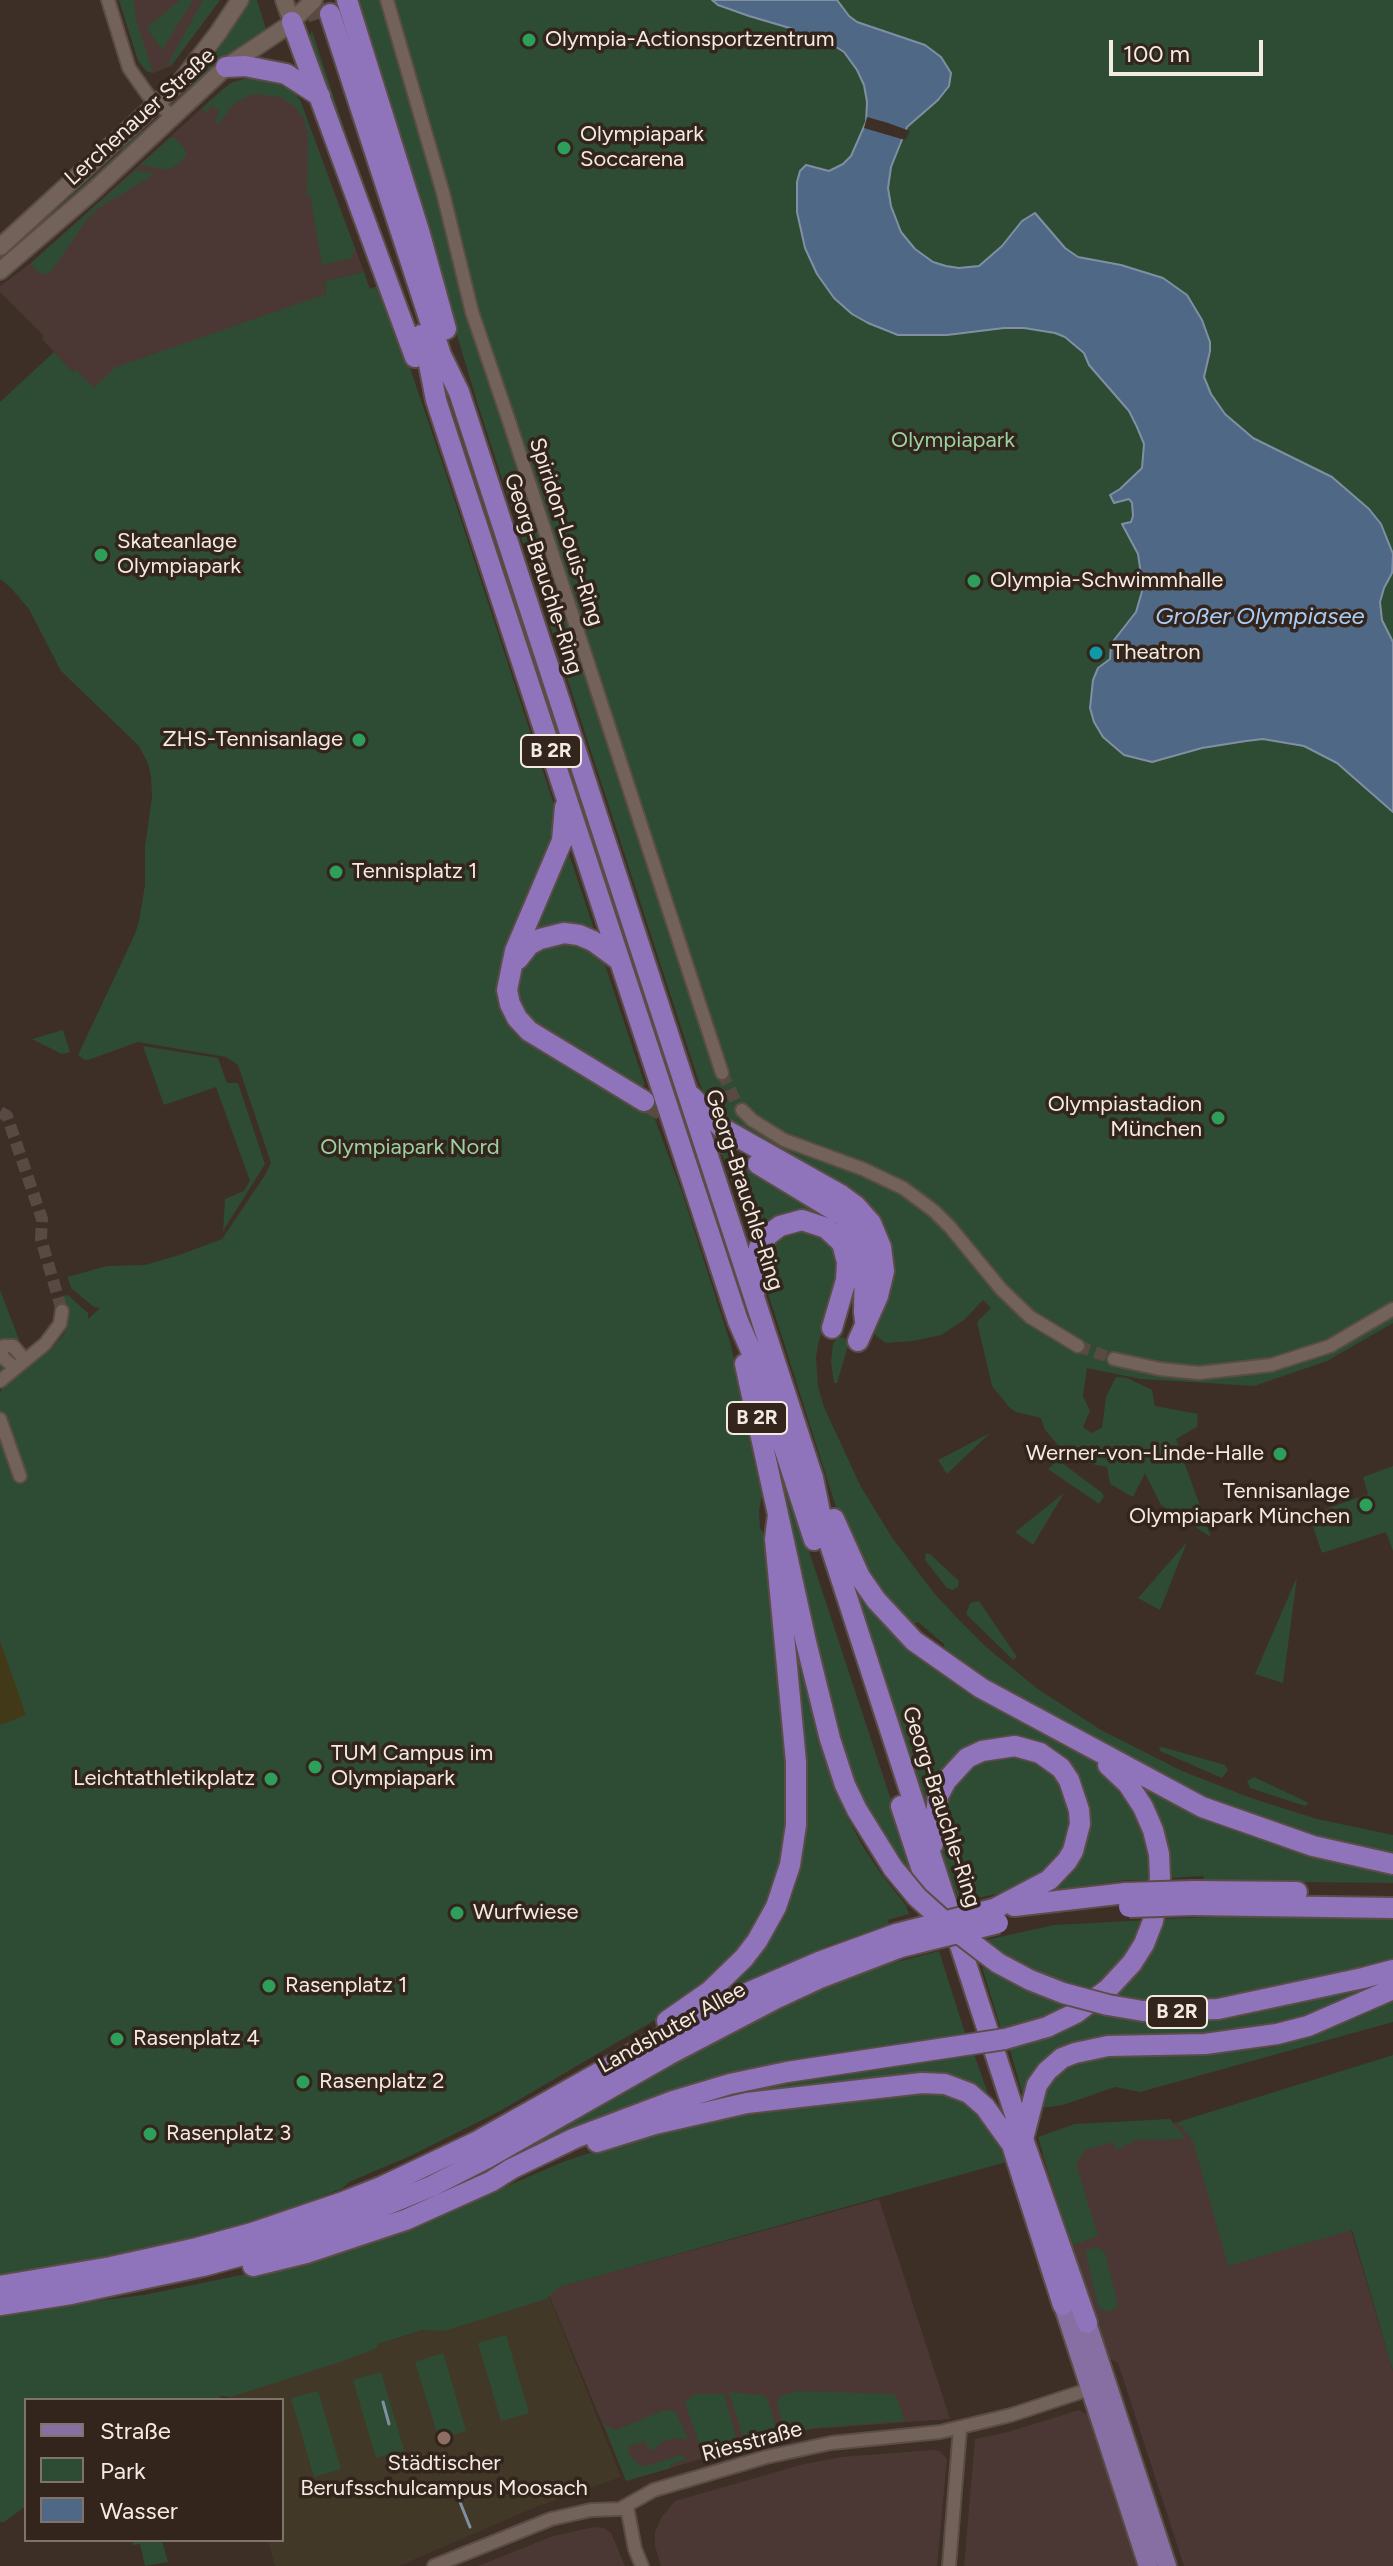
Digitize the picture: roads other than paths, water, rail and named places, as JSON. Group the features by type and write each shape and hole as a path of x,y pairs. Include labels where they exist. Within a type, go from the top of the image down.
{"highway":[{"path":"347,0 429,264 452,351 459,392"},
{"name":"Georg-Brauchle-Ring","path":"1063,2305 1017,2140 933,1858 821,1517 813,1478 459,392 441,355 325,19 428,359 436,400 738,1321 758,1367 1017,2140 1087,2323"},
{"path":"292,22 418,363 436,400"},
{"path":"226,67 245,66 286,74 320,96"},
{"path":"566,798 562,841 515,951 507,990 510,1004 529,1031 644,1101"},
{"path":"513,965 529,945 552,934 564,933 593,941 619,960"},
{"path":"687,1092 722,1128 841,1195 864,1214 878,1236 884,1259 882,1283 862,1331 863,1245 858,1234 842,1215 727,1146"},
{"path":"755,1299 759,1248 768,1235 792,1222 817,1223 842,1243 847,1262 846,1280 832,1328 864,1275"},
{"name":"B 2R","path":"738,1321 746,1372 819,1694 845,1785 893,1868 917,1897 998,1963 1030,1980 1063,1993 1143,2011 1218,2009 1393,1970"},
{"name":"B 2R","path":"813,1478 860,1577 876,1600 914,1641 981,1688 1202,1807 1313,1846 1393,1864"},
{"path":"604,2070 644,2037 710,1991 730,1972 757,1941 784,1886 794,1846 797,1796 775,1539 778,1515"},
{"path":"933,1858 938,1796 946,1781 967,1758 982,1751 1015,1746 1052,1760 1069,1780 1076,1795 1080,1824 1073,1851 1049,1880 996,1916"},
{"path":"492,2181 575,2138 673,2101 730,2084 787,2072 1005,2039 1047,2027 1076,2013 1108,1989 1132,1963 1144,1944 1159,1897 1159,1854 1143,1807 1128,1784 1091,1749"},
{"name":"Landshuter Allee","path":"0,2286 184,2251 252,2233 343,2202 478,2141 738,1997 819,1962 1061,1899 1393,1894"},
{"name":"Landshuter Allee","path":"1194,1898 1393,1908"},
{"name":"Landshuter Allee","path":"0,2305 170,2274 258,2251 350,2220 432,2186 535,2133 681,2048 766,2003 899,1941"},
{"path":"170,2274 205,2277 306,2253 405,2220 492,2181 615,2136 701,2113 781,2098 922,2083 945,2084 969,2093 1017,2140 1037,2085 1062,2058 1108,2046 1217,2043 1277,2034 1308,2026 1393,1989"}],"main road":[{"name":"Lerchenauer Straße","path":"0,247 158,105 197,61 240,0"},
{"path":"284,0 292,22"},
{"name":"Lerchenauer Straße","path":"0,271 92,192 226,67 292,22 314,0"},
{"name":"Georg-Brauchle-Ring","path":"1063,2305 1149,2510 1167,2566"},
{"name":"Georg-Brauchle-Ring","path":"1087,2323 1099,2386 1134,2524 1148,2566"}],"street":[{"path":"108,0 129,68 142,89 173,117"},
{"name":"Spiridon-Louis-Ring","path":"387,0 443,193 472,312 722,1073"},
{"path":"742,1110 784,1140 863,1169 903,1188 950,1227 1001,1289 1030,1317 1078,1346"},
{"path":"1114,1359 1199,1373 1271,1365 1330,1346 1393,1309"},
{"path":"0,1381 45,1344 60,1324 62,1311"},
{"path":"0,1419 20,1476"},
{"name":"Riesstraße","path":"434,2566 551,2519 591,2510 612,2511 627,2507 668,2485 795,2449 960,2428 1099,2386"},
{"path":"949,2566 960,2428"},
{"path":"627,2507 635,2549 642,2566"},
{"path":"1134,2524 1140,2513 1149,2510"}],"water":[{"name":"Großer Olympiasee","path":"712,0 837,0 857,22 925,45 941,57 951,73 949,86 907,127 891,167 888,188 901,232 915,249 933,262 946,266 979,266 1002,246 1022,221 1035,213 1065,248 1078,257 1121,265 1163,278 1187,295 1202,320 1210,342 1204,377 1225,414 1253,438 1332,477 1369,509 1381,524 1393,554 1392,573 1380,602 1382,620 1393,642 1393,812 1337,763 1304,746 1263,739 1202,748 1152,762 1124,755 1103,737 1090,708 1093,680 1098,668 1110,659 1111,644 1136,612 1143,588 1138,554 1122,524 1131,522 1132,503 1129,499 1114,503 1110,495 1142,468 1144,444 1129,411 1089,365 1084,353 1055,333 1004,328 947,335 898,335 852,314 834,298 817,274 805,248 797,212 797,182 800,171 806,165 829,171 851,156 866,122 864,85 844,52 822,38 804,43 793,29 718,5"}],"waterway":[{"path":"383,2402 389,2424"},
{"path":"460,2502 470,2527"}],"tunnel":[{"path":"312,0 320,23"},
{"path":"722,1073 742,1110"},
{"path":"644,1101 727,1146"},
{"path":"0,1112 7,1116 42,1219 41,1239 62,1311"},
{"path":"1078,1346 1114,1359"}],"place":[{"name":"Olympia-Actionsportzentrum","path":"529,40"},
{"name":"Olympiapark Soccarena","path":"564,148"},
{"name":"Skateanlage Olympiapark","path":"101,555"},
{"name":"Olympia-Schwimmhalle","path":"974,581"},
{"name":"Theatron","path":"1096,653"},
{"name":"ZHS-Tennisanlage","path":"359,740"},
{"name":"Tennisplatz 1","path":"336,872"},
{"name":"Olympiastadion München","path":"1218,1118"},
{"name":"Werner-von-Linde-Halle","path":"1280,1454"},
{"name":"Tennisanlage Olympiapark München","path":"1366,1505"},
{"name":"TUM Campus im Olympiapark","path":"315,1767"},
{"name":"Leichtathletikplatz","path":"271,1779"},
{"name":"Wurfwiese","path":"457,1913"},
{"name":"Rasenplatz 1","path":"269,1986"},
{"name":"Rasenplatz 4","path":"117,2039"},
{"name":"Rasenplatz 2","path":"303,2082"},
{"name":"Rasenplatz 3","path":"150,2134"},
{"name":"Städtischer Berufsschulcampus Moosach","path":"444,2438"}],"park label":[{"name":"Olympiapark","path":"953,441"},
{"name":"Olympiapark Nord","path":"410,1148"}]}
